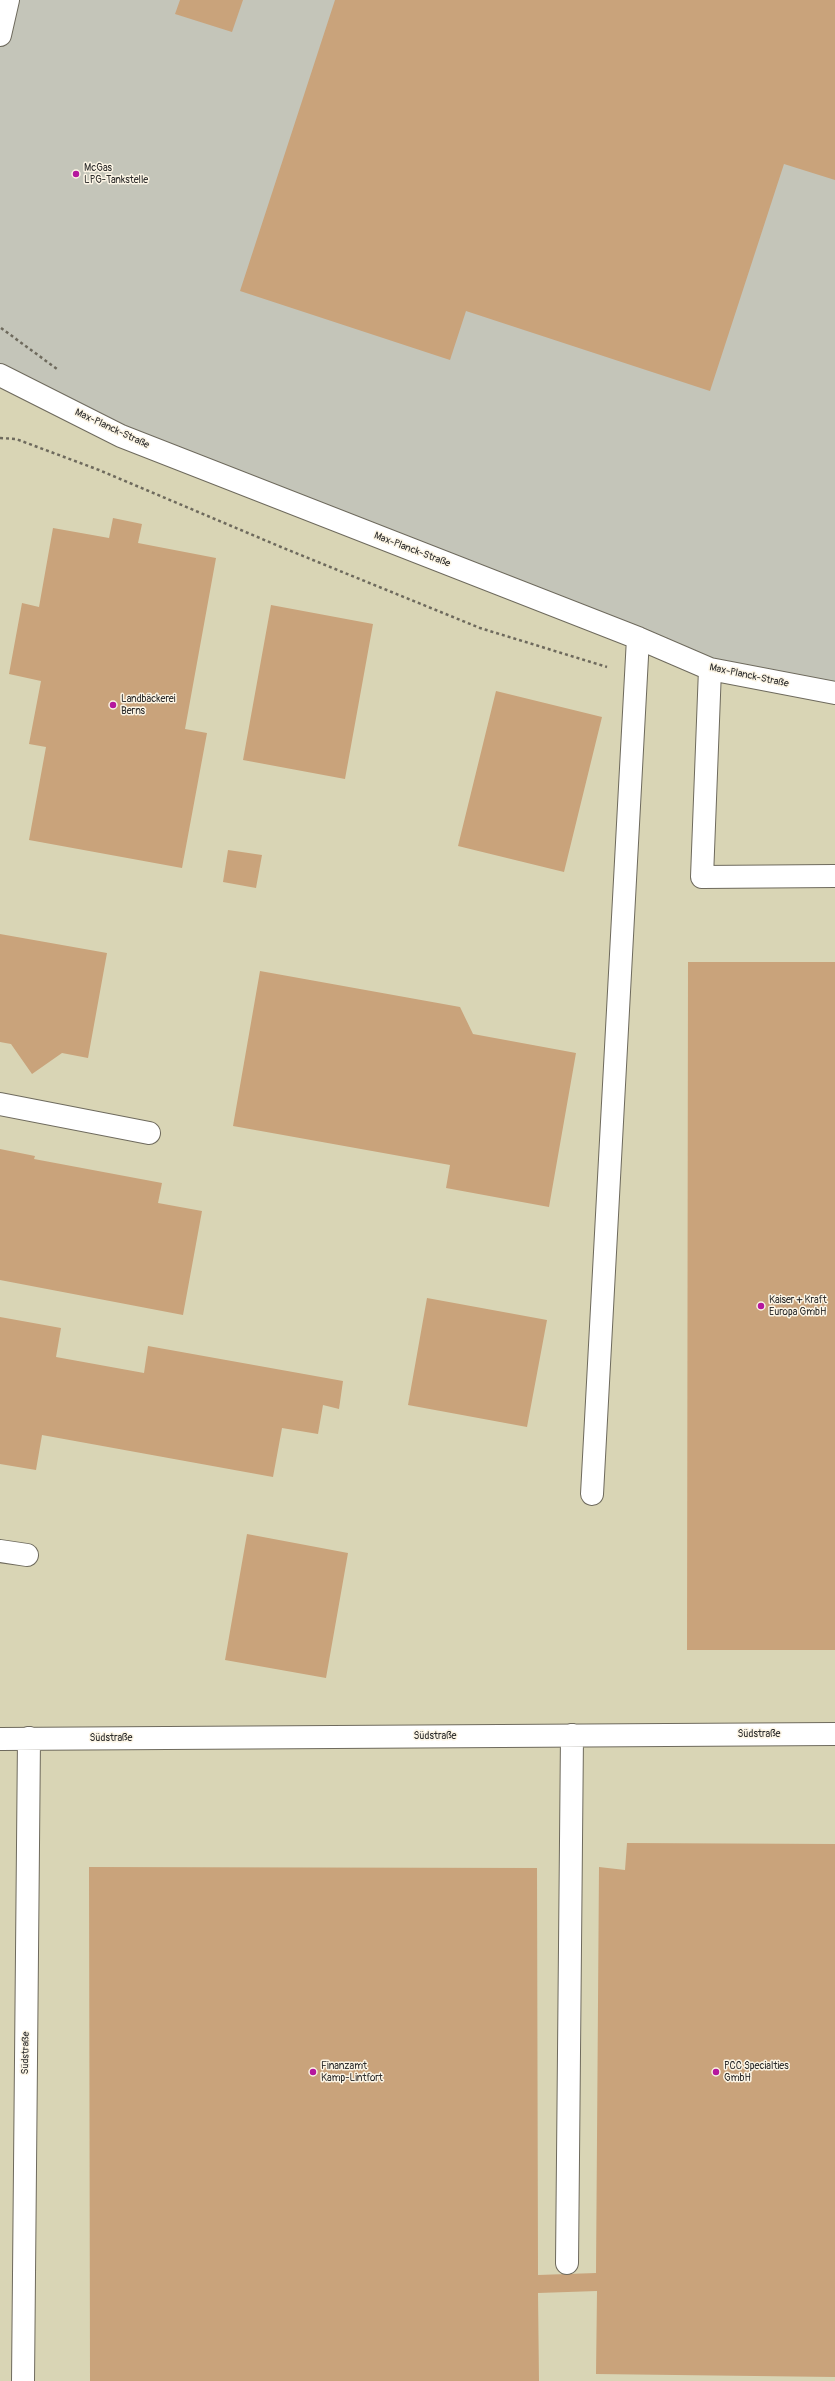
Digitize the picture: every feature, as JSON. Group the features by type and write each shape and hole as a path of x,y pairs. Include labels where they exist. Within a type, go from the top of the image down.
{"street":[{"path":"0,35 8,0"},
{"name":"Max-Planck-Straße","path":"0,376 121,436 638,638 710,668 835,693"},
{"path":"592,1494 638,638"},
{"path":"710,668 702,877 835,876"},
{"path":"0,1104 149,1133"},
{"path":"0,1550 27,1555"},
{"name":"Südstraße","path":"24,2381 29,1738 835,1734"},
{"path":"567,2263 572,1735"},
{"path":"0,1739 29,1738"}],"path":[{"path":"0,438 16,439 99,470 273,544 480,628 636,676"}],"shaded area":[{"path":"9,0 835,0 835,693 710,669 0,375 0,36"},
{"path":"0,376 835,672 835,2381 0,2381"}],"building":[{"path":"180,0 243,0 232,32 175,14"},
{"path":"335,0 835,0 835,180 784,164 710,391 466,311 450,360 240,291"},
{"name":"Landbäckerei Berns","path":"113,518 142,524 138,543 216,558 185,729 207,733 182,868 29,840 46,747 29,744 41,681 9,674 22,603 39,607 53,528 109,538"},
{"path":"271,605 373,624 345,779 243,760"},
{"path":"496,691 602,717 564,872 458,846"},
{"path":"228,850 262,855 256,888 223,882"},
{"path":"0,934 107,953 88,1058 62,1053 32,1074 11,1044 0,1042"},
{"name":"Kaiser + Kraft Europa GmbH","path":"688,962 835,962 835,1650 687,1650"},
{"path":"260,971 460,1007 473,1034 576,1053 549,1207 446,1188 450,1165 233,1126"},
{"path":"0,1149 35,1156 34,1159 162,1183 158,1203 202,1211 183,1315 0,1280"},
{"path":"427,1298 547,1320 527,1427 408,1405"},
{"path":"0,1317 61,1328 56,1357 144,1373 148,1346 343,1381 339,1409 323,1405 318,1434 282,1428 273,1477 42,1435 36,1470 0,1464"},
{"path":"247,1534 348,1553 326,1678 225,1660"},
{"name":"Finanzamt Kamp-Lintfort","path":"627,1843 835,1844 835,2377 596,2374 597,2291 538,2293 539,2381 90,2381 89,1867 537,1868 538,2275 596,2273 599,1867 625,1870"}],"place":[{"name":"McGas LPG-Tankstelle","path":"76,174"},
{"name":"Landbäckerei Berns","path":"113,705"},
{"name":"Kaiser + Kraft Europa GmbH","path":"761,1306"},
{"name":"Finanzamt Kamp-Lintfort","path":"313,2072"},
{"name":"PCC Specialties GmbH","path":"716,2072"}]}
